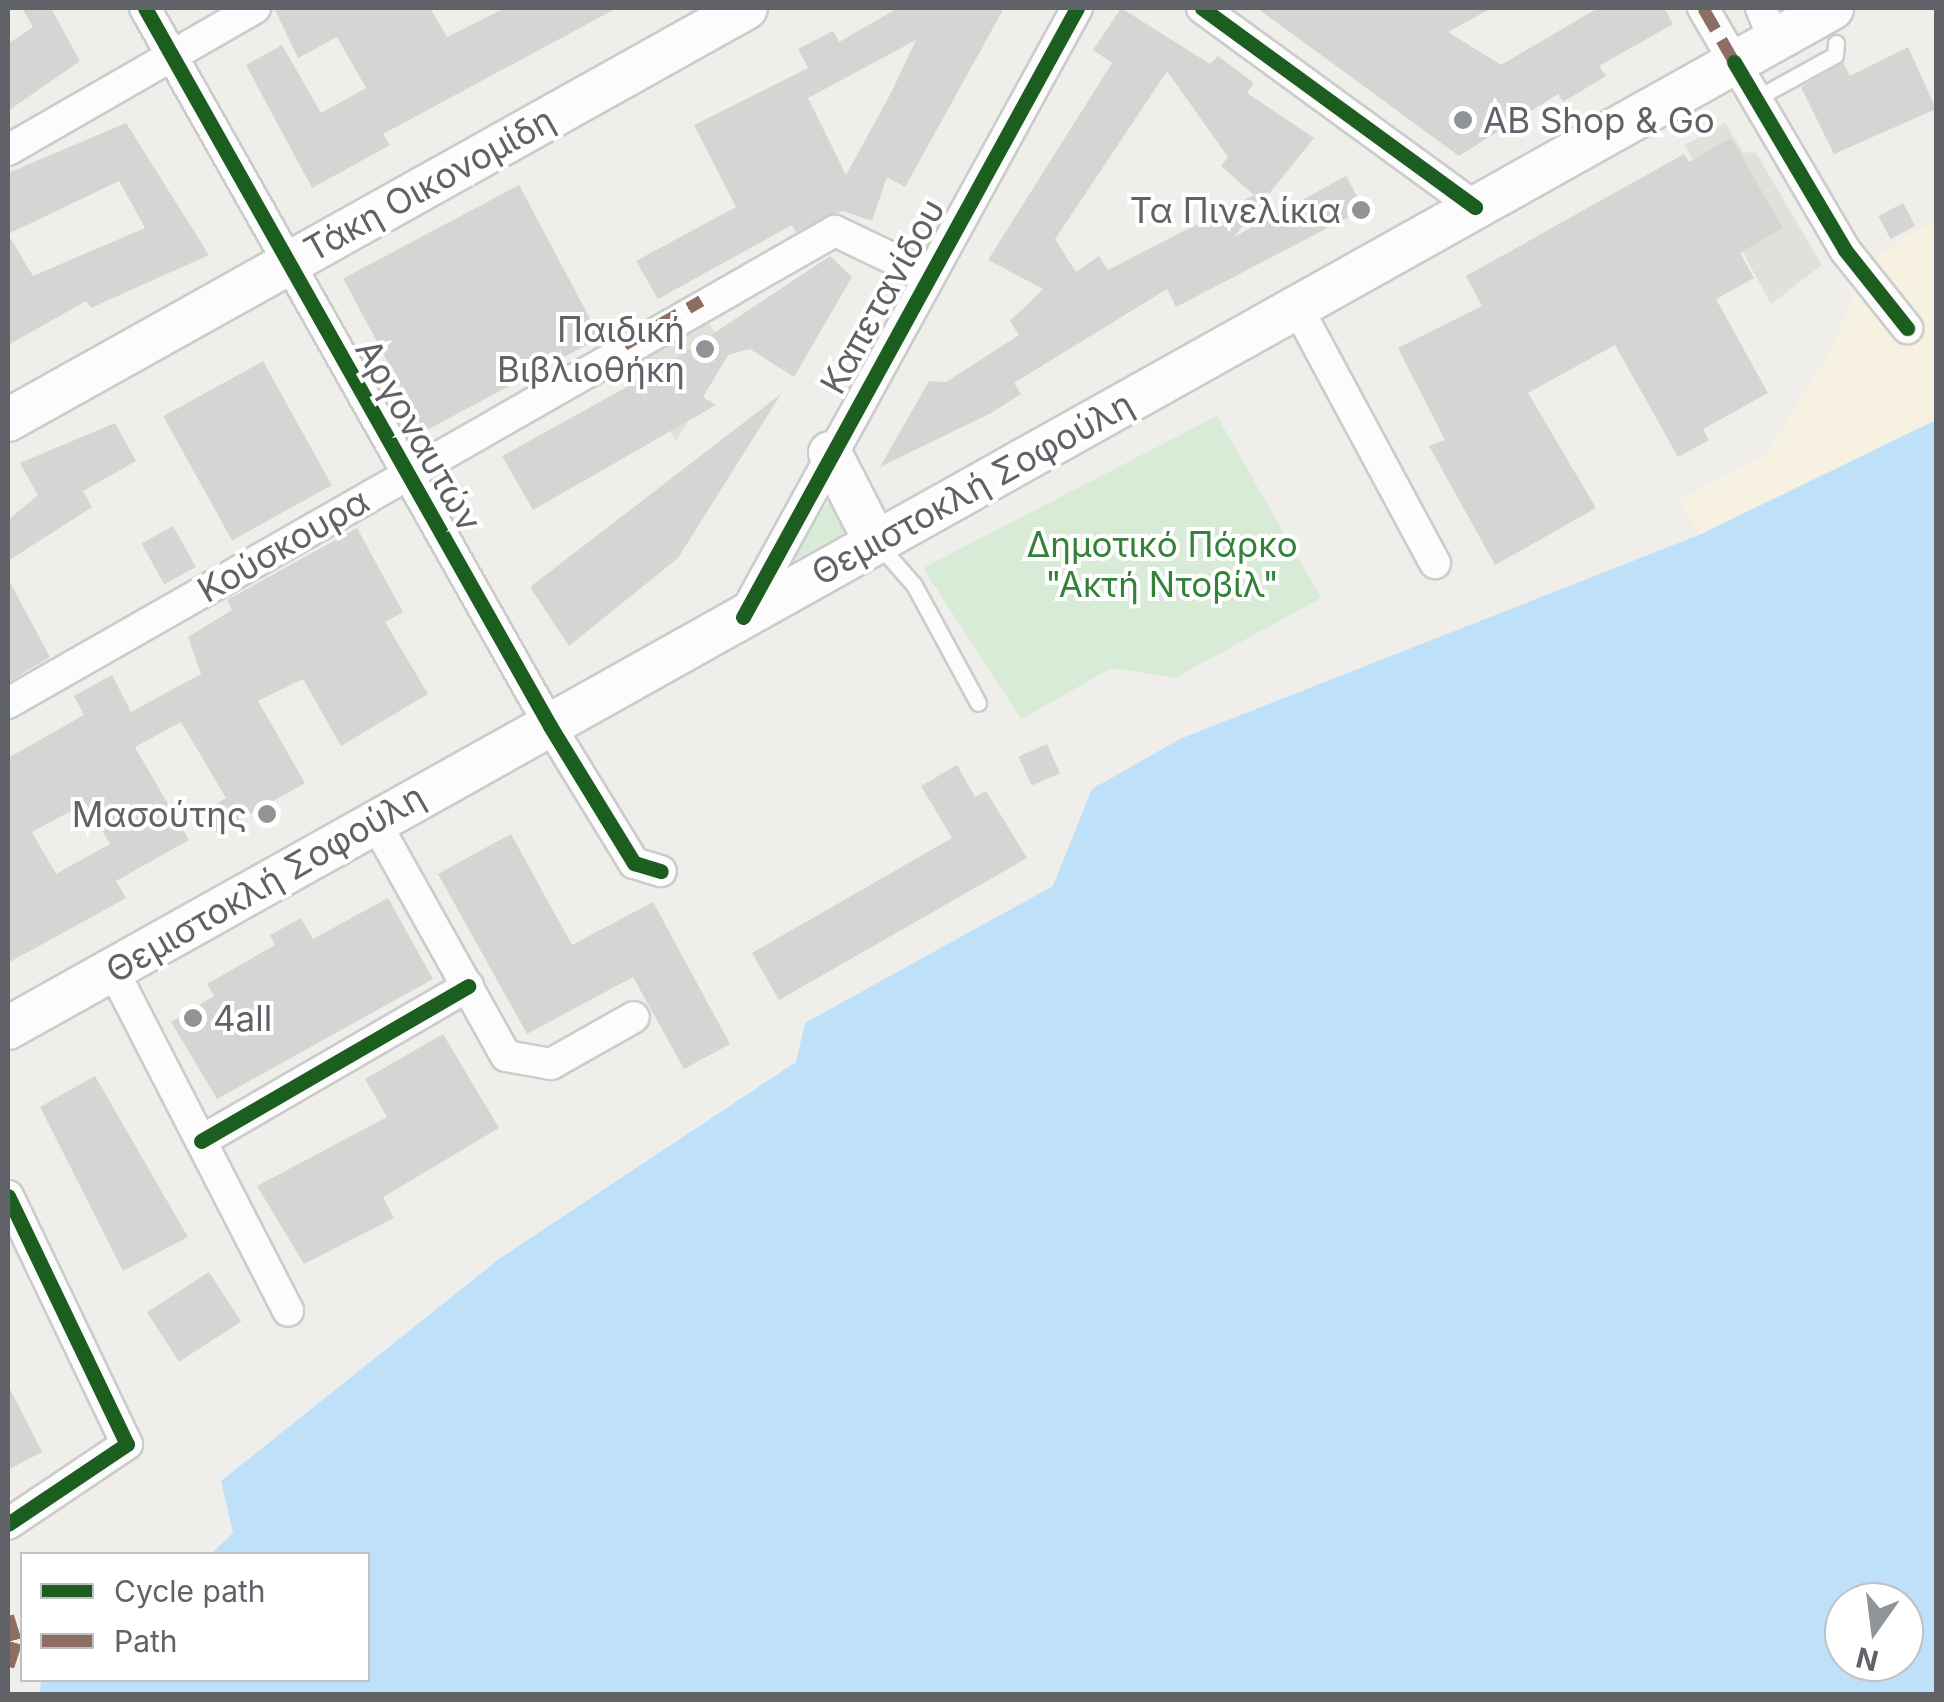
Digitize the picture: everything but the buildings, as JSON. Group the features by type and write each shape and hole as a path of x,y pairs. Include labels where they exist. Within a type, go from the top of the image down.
{"main road":[{"name":"Τάκη Οικονομίδη","path":"8,420 746,8"},
{"name":"Θεμιστοκλή Σοφούλη","path":"8,1028 1734,62 1768,24 1834,26"},
{"path":"830,453 876,542"}],"street":[{"name":"Αργοναυτών","path":"144,8 550,726 634,863 661,871"},
{"path":"8,150 255,8"},
{"name":"Καπετανίδου","path":"742,617 926,275 1078,8"},
{"path":"1202,8 1475,207"},
{"path":"1703,8 1845,250 1908,328"},
{"name":"Κούσκουρα","path":"8,703 624,345 835,231 926,275"},
{"path":"1297,307 1435,563"},
{"path":"374,820 468,986 518,1065 550,1064 634,1017"},
{"path":"113,970 288,1311"},
{"path":"201,1141 468,986"},
{"path":"8,1196 127,1444 8,1524"}],"lane":[{"path":"1755,99 1835,55 1834,26"},
{"path":"876,542 914,585 978,704"}],"shaded area":[{"path":"1725,123 1743,152 1756,153 1822,265 1771,304 1685,145"},
{"path":"703,313 728,355 676,441 628,353"}],"green space":[{"name":"Δημοτικό Πάρκο \"Ακτή Ντοβίλ\"","path":"1217,416 1321,598 1175,678 1112,668 1021,719 923,568"},
{"path":"828,502 846,532 789,563"}],"sand":[{"path":"1847,218 1872,258 1936,219 1936,420 1699,535 1680,500 1767,453 1831,349 1855,293 1821,232"}],"water":[{"path":"1936,420 1936,1694 40,1694 41,1682 370,1682 370,1552 213,1552 233,1533 221,1481 499,1259 796,1062 805,1023 1053,886 1092,789 1180,739 1699,535"}],"marked path":[{"path":"1703,8 1734,62"},
{"path":"624,345 701,301"},
{"path":"8,1616 16,1643 8,1668"}],"cycle path":[{"path":"145,8 550,726 634,863 661,871"},
{"path":"743,617 1077,8"},
{"path":"1202,8 1475,207"},
{"path":"1734,62 1845,250 1907,328"},
{"path":"201,1141 468,986"},
{"path":"8,1196 127,1444 8,1524"}],"place":[{"name":"AB Shop & Go","path":"1463,120"},
{"name":"Τα Πινελίκια","path":"1361,210"},
{"name":"Παιδική Βιβλιοθήκη","path":"705,349"},
{"name":"Μασούτης","path":"267,814"},
{"name":"4all","path":"193,1018"}]}
